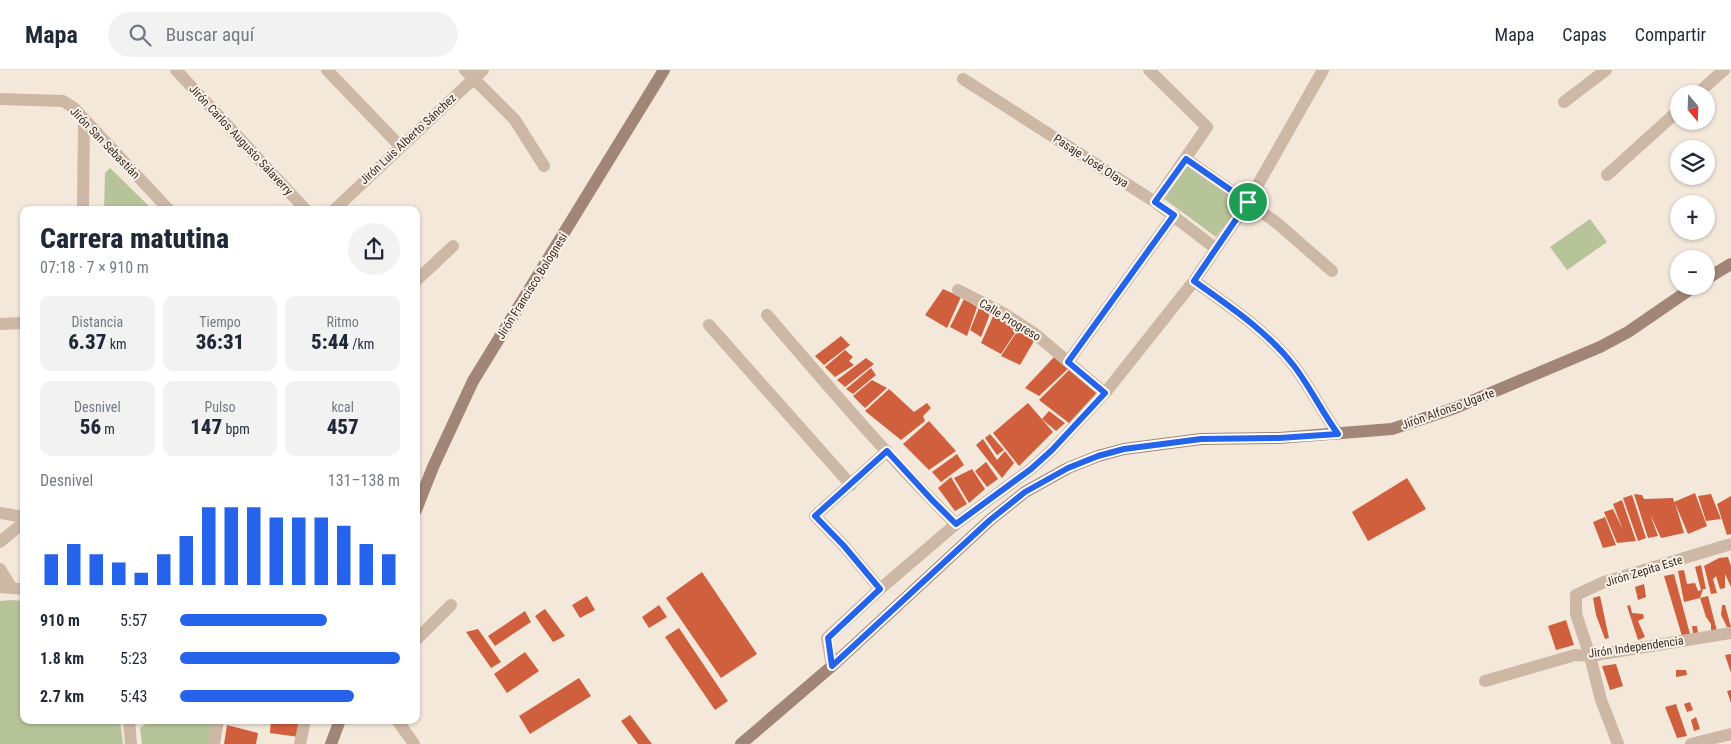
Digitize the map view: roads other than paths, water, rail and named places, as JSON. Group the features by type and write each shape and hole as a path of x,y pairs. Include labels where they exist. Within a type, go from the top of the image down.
{"main road":[{"name":"Jirón Francisco Bolognesi","path":"420,500 433,466 473,381 664,70"},
{"path":"1715,274 1731,264"},
{"name":"Jirón Alfonso Ugarte","path":"741,744 832,666 990,520 1025,492 1068,468 1098,456 1124,449 1201,439 1279,438 1392,429 1455,408 1600,347 1621,336 1682,295"},
{"path":"331,744 338,724"}],"street":[{"name":"Jirón Carlos Augusto Salaverry","path":"176,70 302,206"},
{"path":"326,70 400,146"},
{"name":"Jirón Luis Alberto Sánchez","path":"338,206 400,146 469,74 484,70"},
{"path":"1149,70 1207,127 1155,202"},
{"path":"832,666 828,638 880,589 956,524 1031,469 1052,450 1105,393 1194,281 1248,202 1323,70"},
{"path":"1564,102 1606,70"},
{"path":"1707,85 1724,70"},
{"path":"469,74 516,120 544,166"},
{"name":"Pasaje José Olaya","path":"963,79 1155,202 1215,248"},
{"name":"Jirón San Sebastián","path":"0,99 63,101 74,108 165,206"},
{"path":"1607,175 1670,118"},
{"path":"83,206 84,119"},
{"path":"1186,159 1277,223 1332,271"},
{"path":"1068,362 1174,215"},
{"path":"420,277 453,246"},
{"path":"1194,281 1242,315 1279,350 1294,366 1338,434"},
{"name":"Calle Progreso","path":"958,290 1003,313 1026,328 1048,344 1105,393"},
{"path":"768,315 839,398 956,524"},
{"path":"0,324 20,323"},
{"path":"709,325 851,485"},
{"path":"880,589 844,546 815,516 887,451"},
{"path":"978,508 990,520"},
{"path":"0,513 20,517"},
{"path":"0,542 20,525"},
{"name":"Jirón Zepita Este","path":"1590,656 1576,614 1576,595 1604,582 1731,544"},
{"path":"0,569 12,588"},
{"path":"420,636 451,605"},
{"name":"Jirón Independencia","path":"1485,681 1575,654 1590,656 1731,633"},
{"path":"1590,656 1601,700 1618,744"},
{"path":"131,724 131,744"},
{"path":"214,744 217,724"},
{"path":"300,744 304,724"},
{"path":"400,724 414,744"},
{"path":"1691,744 1731,734"}]}
